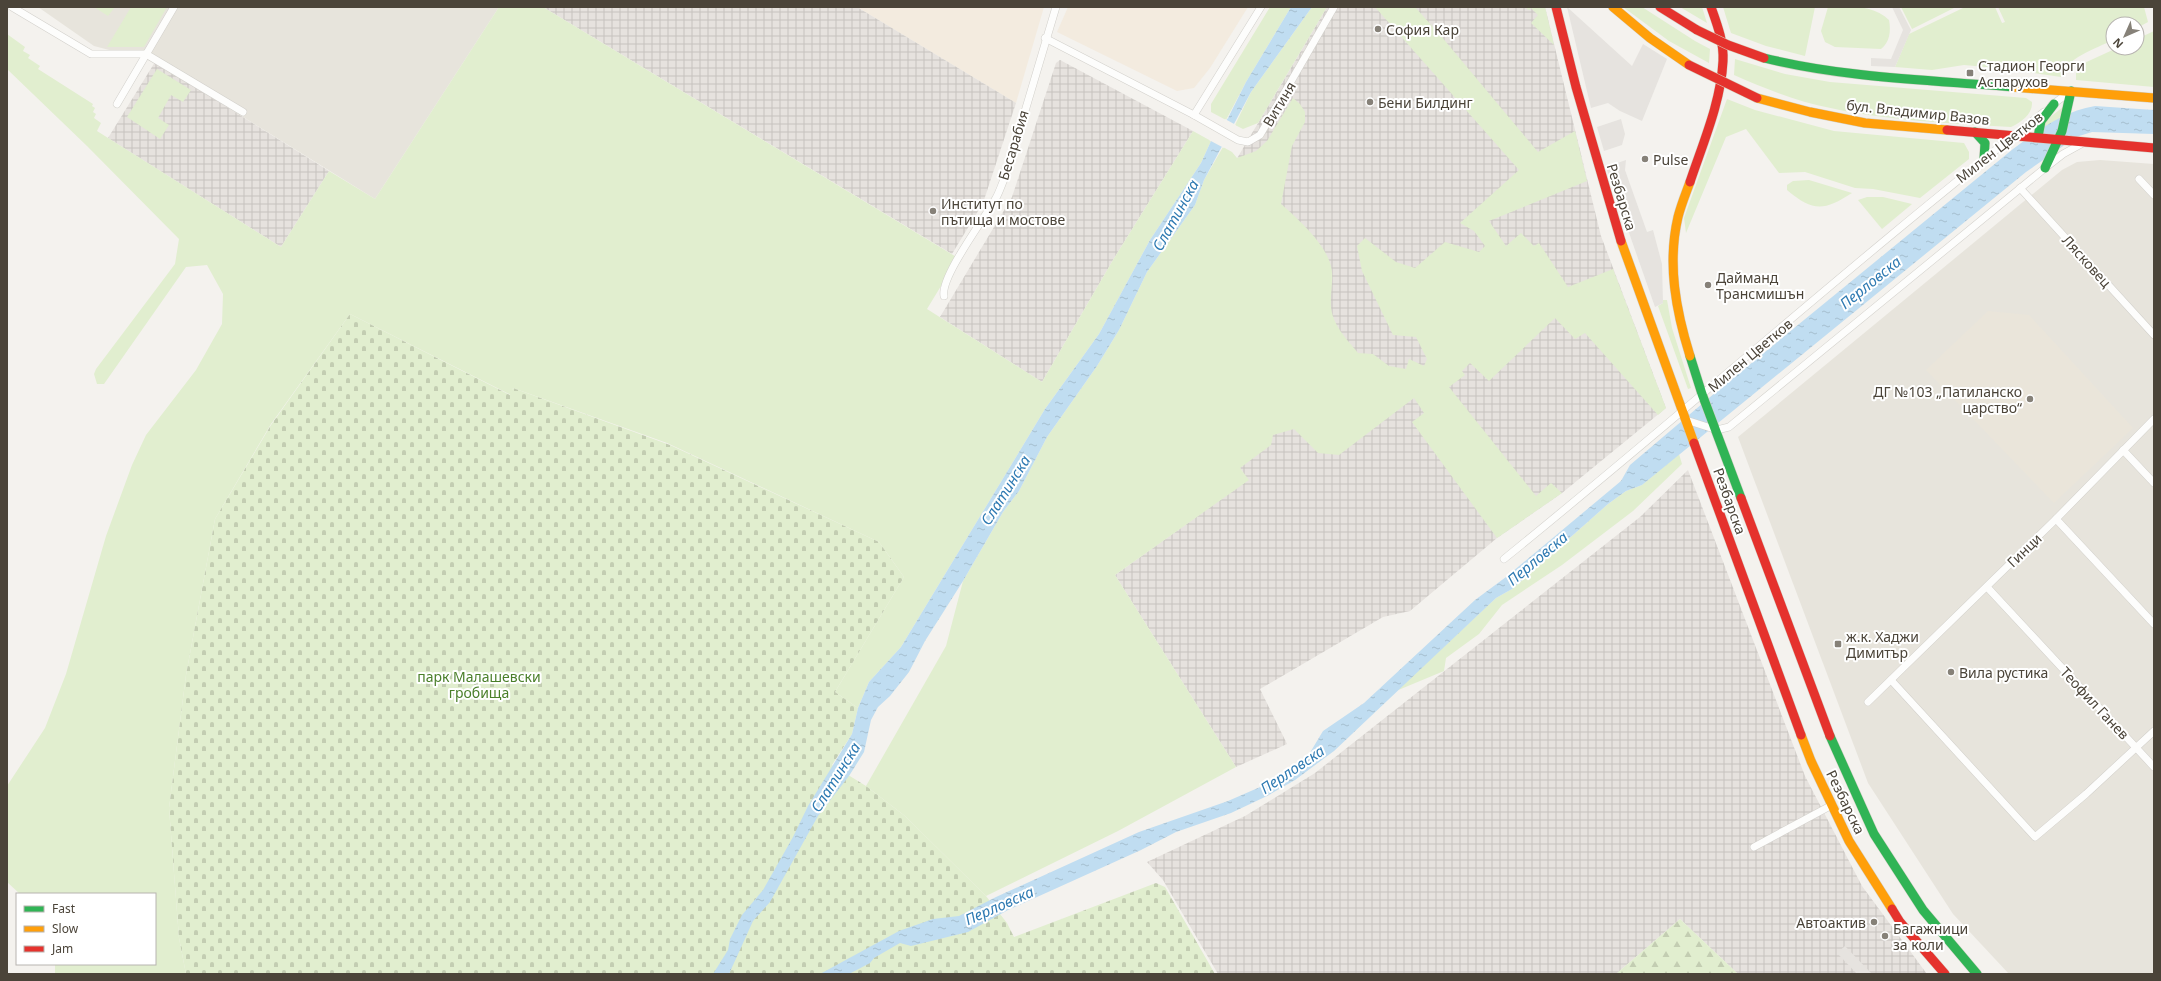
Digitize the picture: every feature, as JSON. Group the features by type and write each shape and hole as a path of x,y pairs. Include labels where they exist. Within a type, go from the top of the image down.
{"street":[{"path":"12,7 91,54 146,54 243,112"},
{"path":"117,104 174,7"},
{"name":"Бесарабия","path":"944,296 943,290 958,258 996,197 1006,175 1045,38 1056,7"},
{"path":"1194,115 1261,7"},
{"name":"Витиня","path":"1045,38 1194,115 1238,140 1248,142 1260,135 1334,7"},
{"name":"Резбарска","path":"1556,7 1582,108 1614,222 1811,761 1849,841 1900,922 1945,974"},
{"name":"бул. Владимир Вазов","path":"1613,7 1653,40 1689,65 1725,84 1757,98 1810,112 1864,123 2088,141 2154,148"},
{"path":"1660,7 1696,30 1728,45 1764,58 1796,66 1836,72 2154,98"},
{"name":"Резбарска","path":"1712,7 1719,29 1723,60 1717,100 1678,216 1673,250 1674,287 1679,321 1702,394 1717,430 1837,755 1874,834 1923,910 1977,974"},
{"path":"2045,168 2061,139 2068,116 2071,91"},
{"name":"Милен Цветков","path":"1504,559 1594,486 1682,410 1984,159 2071,91"},
{"path":"2038,137 2042,121 2054,104"},
{"path":"1975,132 1985,143 1984,159"},
{"path":"1686,420 1717,430 1729,427 2045,168 2063,154 2088,141"},
{"path":"2139,179 2154,195"},
{"name":"Лясковец","path":"2020,188 2154,334"},
{"name":"Гинци","path":"1868,702 2056,519 2154,419"},
{"path":"2123,450 2154,483"},
{"path":"2056,519 2154,624"},
{"name":"Теофил Ганев","path":"1987,587 2154,767"},
{"path":"1891,680 2035,837 2154,731"},
{"path":"1754,847 1832,805"}],"shaded area":[{"path":"38,7 499,7 375,199 155,62 94,46"},
{"path":"543,7 857,7 1016,103 983,203 952,254"},
{"path":"857,7 1044,7 1016,103"},
{"path":"1068,7 1248,7 1210,68 1194,88 1177,91 1057,32"},
{"path":"1327,7 1545,7 1601,236 1666,408 1562,493 1497,538 1410,611 1383,617 1260,689 1287,744 1236,767 1115,575 1248,480 1240,468 1220,187"},
{"path":"1567,7 1632,66 1643,44 1667,59 1642,121 1620,111 1608,103 1591,108"},
{"path":"1892,7 1899,7 1911,30 1895,67 1871,66 1871,58 1891,59 1903,30"},
{"path":"1060,60 1193,131 1113,260 1042,382 940,317 1012,197 1056,63"},
{"path":"155,62 329,171 281,247 108,138"},
{"path":"1621,119 1625,134 1622,145 1604,151 1597,127"},
{"path":"1626,160 1625,170 1647,232 1653,230 1662,264 1663,303 1655,307 1606,167"},
{"path":"2100,160 2154,164 2154,974 2009,974 1953,914 1868,783 1738,437 2062,170 2077,162"},
{"name":"ДГ №103 „Патиланско царство“","path":"1988,311 2029,315 2133,428 2054,503 1926,370"},
{"path":"1688,470 1805,776 1862,886 1927,974 1738,974 1680,919 1616,974 1218,974 1163,880 1147,862 1245,816 1315,773 1640,517"},
{"path":"1845,946 1872,974 1857,974 1837,953"}],"green space":[{"path":"94,7 115,7 108,16"},
{"path":"131,7 167,7 144,47 107,47"},
{"path":"499,7 543,7 958,258 927,309 1042,382 1113,260 1193,131 1211,141 1201,163 1150,240 1099,334 1045,409 901,647 869,682 858,708 835,692 904,577 879,542 667,443 513,388 511,395 350,314 271,424 215,519 186,675 169,808 179,938 186,974 55,974 55,965 156,965 156,893 19,893 7,882 7,786 45,728 66,674 106,536 132,465 146,435 196,370 222,324 223,294 207,265 186,267 104,384 97,384 94,374 96,369 175,264 179,239 87,146 7,69 7,34 25,47 23,51 30,55 28,58 40,66 38,69 93,104 92,106 95,108 93,112 96,114 94,118 101,123 97,131 281,247 329,171 375,199"},
{"path":"1270,7 1291,7 1246,82 1226,120 1211,112 1211,104"},
{"path":"1312,7 1327,7 1258,123 1243,129 1235,125 1251,92"},
{"path":"1375,7 1415,7 1538,152 1575,131 1587,181 1489,221 1506,246 1521,233 1534,246 1539,243 1568,287 1613,269 1666,408 1658,415 1585,333 1575,339 1555,318 1489,381 1470,363 1462,371 1465,375 1449,387 1536,496 1551,483 1562,493 1497,538 1412,422 1424,413 1414,398 1339,455 1318,453 1294,429 1273,435 1271,445 1240,468 1249,480 1115,575 1236,767 1118,831 986,896 905,816 866,786 946,646 963,581 1003,512 1019,491 1047,437 1097,366 1119,330 1147,272 1195,205 1204,180 1223,147 1232,152 1237,158 1256,151 1267,141 1293,98 1300,104 1305,112 1305,122 1292,146 1281,204 1310,232 1328,257 1332,271 1332,313 1337,326 1345,337 1358,353 1373,354 1389,366 1406,369 1409,359 1424,366 1427,359 1416,337 1393,335 1362,271 1357,246 1365,238 1396,262 1415,268 1445,242 1479,252 1485,246 1474,231 1460,223 1519,170"},
{"path":"1525,7 1545,7 1554,45 1531,23 1538,15 1531,8 1529,10"},
{"path":"1623,7 1642,7 1710,49 1709,63 1669,41"},
{"path":"1680,7 1702,7 1707,23"},
{"path":"1723,7 1815,7 1805,56 1766,46 1731,33"},
{"path":"1828,7 1853,7 1876,11 1889,20 1890,32 1888,40 1881,49 1835,47 1825,42 1821,31"},
{"path":"1901,7 1956,7 1912,29"},
{"path":"1965,7 1995,7 2002,23 2005,22 1998,7 2144,7 2148,22 2145,24 2145,16 2105,16 2105,43 2075,59 2063,71 2061,77 2007,69 1964,65 1932,70 1895,67 1909,34"},
{"path":"2154,31 2154,87 2076,80 2076,71 2080,65 2105,54 2105,56 2145,56 2145,35"},
{"path":"1735,59 1785,74 1830,82 2026,98 2032,102 2032,106 2026,117 2011,127 1908,120 1856,113 1805,102 1769,90 1734,75"},
{"path":"157,69 191,90 183,102 171,95 158,118 169,125 160,139 127,117"},
{"path":"1727,99 1755,110 1834,131 1964,143 1969,152 1969,159 1920,198 1873,189 1855,188 1805,172 1779,173 1746,129 1726,137 1686,233 1684,218"},
{"path":"2063,107 2056,129 2042,125 2044,122"},
{"path":"1809,180 1852,193 1834,203 1826,206 1819,206 1804,202 1787,190 1787,185 1793,181"},
{"path":"1867,197 1883,197 1912,204 1882,229 1858,200"},
{"path":"1663,300 1667,300 1672,328 1691,388 1688,389 1658,306 1663,303"},
{"name":"парк Малашевски гробища","path":"350,314 510,395 513,388 670,445 879,542 904,577 835,692 858,708 852,734 832,765 866,786 905,816 986,896 1007,923 1014,937 1156,883 1165,887 1215,974 186,974 179,938 169,808 186,675 215,519 271,425"},
{"path":"1679,454 1682,464 1633,511 1562,565 1502,605 1479,634 1446,658 1444,671 1396,691 1496,598 1512,589 1608,504 1626,491 1642,485"},
{"path":"1680,919 1738,974 1616,974"}],"water":[{"name":"Слатинска","path":"1291,7 1312,7 1251,92 1204,180 1195,205 1147,272 1119,330 1097,366 1047,437 1019,491 1003,512 963,581 925,641 909,672 890,696 878,707 871,720 864,752 849,776 818,816 770,902 753,921 729,974 713,974 728,950 730,939 742,915 763,890 793,837 808,806 852,734 858,708 869,682 901,647 1045,409 1099,334 1150,240 1201,163 1211,141 1228,118 1246,82"},
{"name":"Перловска","path":"2095,106 2154,110 2154,134 2092,132 2076,137 2026,172 1642,485 1626,491 1608,504 1512,589 1496,598 1334,751 1295,780 1267,796 1231,813 1176,832 1141,850 1008,910 968,932 911,946 900,943 874,958 870,963 849,974 820,974 899,931 933,919 959,916 996,897 1139,832 1228,801 1267,784 1308,756 1323,731 1364,703 1475,600 1506,577 1621,481 1630,465 1716,392 2013,149 2042,128 2061,117 2072,112"}],"pier":[{"path":"1225,119 1236,125 1224,148 1209,140"}],"traffic: fast":[{"path":"1764,58 1795,65 1856,74 2013,87"},
{"path":"2045,168 2062,131 2071,91"},
{"path":"2038,137 2041,121 2054,104"},
{"path":"1975,132 1985,143 1984,159"},
{"path":"1690,356 1702,394 1741,498"},
{"path":"1830,736 1874,834 1923,910 1977,974"}],"traffic: slow":[{"path":"1613,7 1650,38 1689,65"},
{"path":"2013,87 2154,98"},
{"path":"1757,98 1810,112 1865,123 1947,130"},
{"path":"1690,182 1678,217 1673,252 1673,270 1677,305 1690,356"},
{"path":"1621,241 1694,443"},
{"path":"1801,735 1811,761 1849,841 1892,909"}],"traffic: jam":[{"path":"1556,7 1576,87 1621,241"},
{"path":"1660,7 1697,30"},
{"path":"1690,182 1711,122 1722,76 1723,54 1720,33 1711,7"},
{"path":"1697,30 1728,45 1764,58"},
{"path":"1689,65 1757,98"},
{"path":"1947,130 2154,148"},
{"path":"1694,443 1801,735"},
{"path":"1741,498 1830,736"},
{"path":"1892,909 1900,922 1945,974"}],"place":[{"name":"София Кар","path":"1378,29"},
{"name":"Стадион Георги Аспарухов","path":"1970,73"},
{"name":"Бени Билдинг","path":"1370,102"},
{"name":"Pulse","path":"1645,159"},
{"name":"Институт по пътища и мостове","path":"933,211"},
{"name":"Дайманд Трансмишън","path":"1708,285"},
{"name":"ДГ №103 „Патиланско царство“","path":"2030,399"},
{"name":"ж.к. Хаджи Димитър","path":"1838,644"},
{"name":"Вила рустика","path":"1951,672"},
{"name":"Автоактив","path":"1874,922"},
{"name":"Багажници за коли","path":"1885,936"}]}
